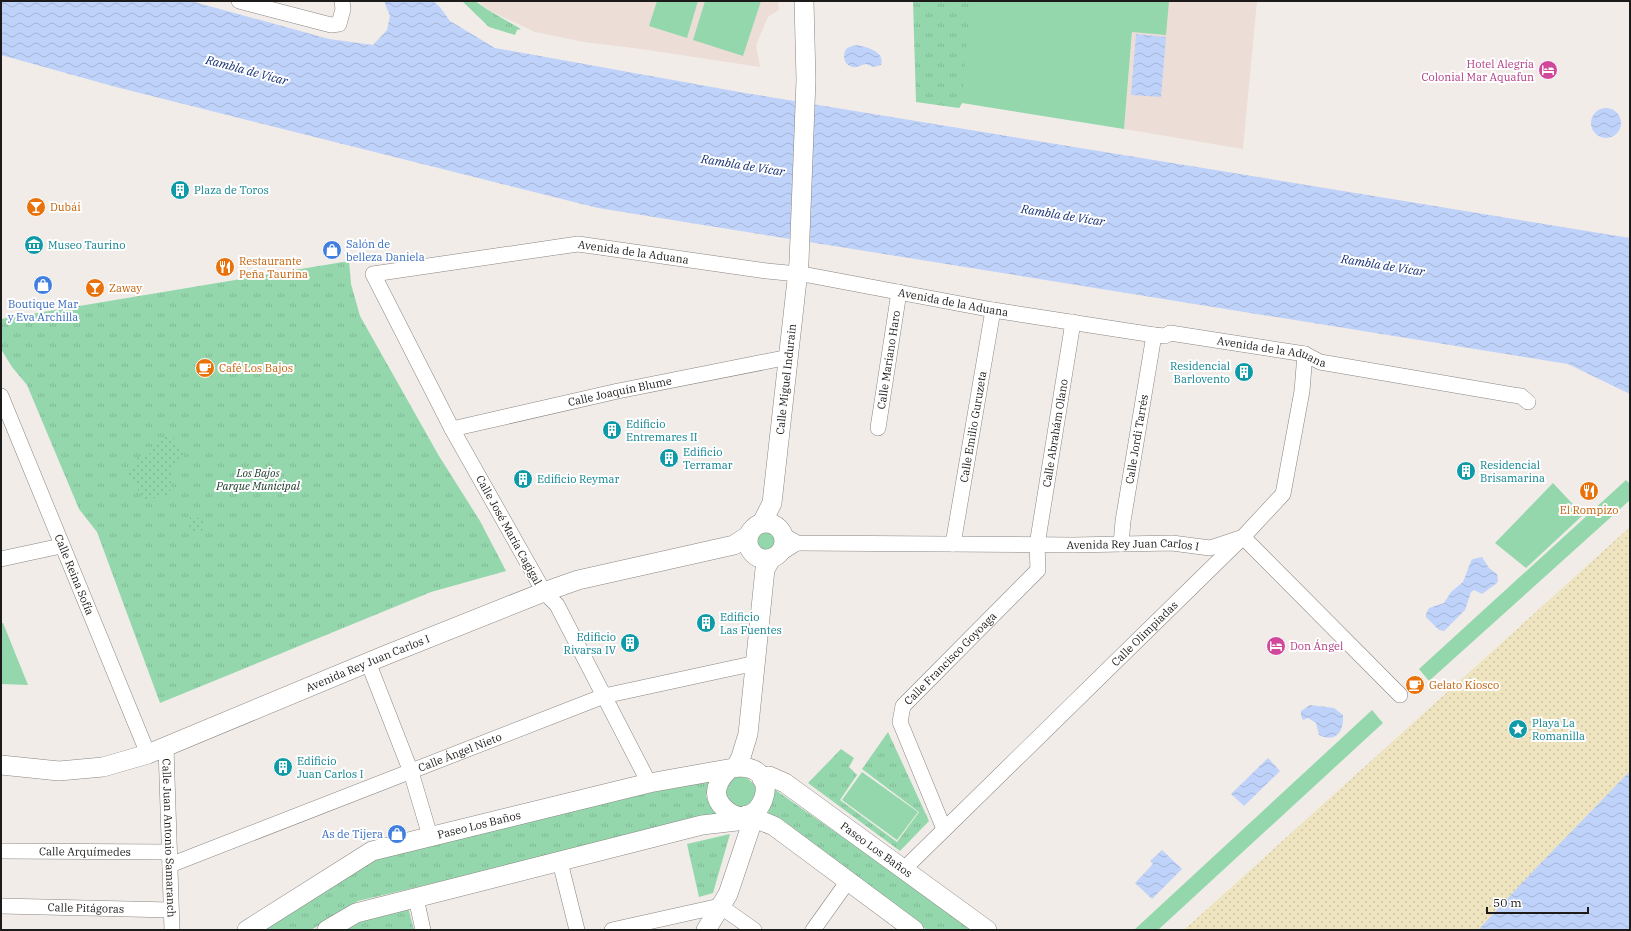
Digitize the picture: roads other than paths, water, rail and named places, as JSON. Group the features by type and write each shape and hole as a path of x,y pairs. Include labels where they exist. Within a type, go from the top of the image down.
{"street":[{"path":"239,1 330,25 339,24 343,9 342,1"},
{"name":"Calle Miguel Indurain","path":"733,768 741,757 748,734 756,663 766,545 799,265 806,80 804,1"},
{"name":"Avenida de la Aduana","path":"373,274 578,244 767,271 799,265 899,292 993,310 1154,335 1165,336 1170,333 1305,354 1320,362 1522,396 1528,402"},
{"name":"Calle José María Cagigal","path":"373,274 452,429 544,592 557,605 649,783"},
{"name":"Calle Mariano Haro","path":"878,428 899,292"},
{"name":"Calle Emilio Guruzeta","path":"952,544 993,310"},
{"name":"Calle Abrahám Olano","path":"1037,544 1073,322"},
{"name":"Calle Jordi Tarrés","path":"1121,544 1123,521 1154,335"},
{"name":"Calle Olimpiadas","path":"903,870 1243,537 1283,494 1302,391 1305,354"},
{"name":"Calle Joaquín Blume","path":"452,429 618,391 789,357"},
{"name":"Calle Reina Sofía","path":"1,396 61,546 148,754"},
{"path":"1243,537 1400,695"},
{"name":"Avenida Rey Juan Carlos I","path":"1,764 59,771 103,768 166,747 368,662 578,580 766,545 1172,543 1210,548 1243,537"},
{"name":"Calle Francisco Goyoaga","path":"944,830 900,722 903,706 1038,570 1037,544"},
{"path":"1,559 61,546"},
{"path":"368,662 411,772 430,836"},
{"name":"Calle Ángel Nieto","path":"170,859 411,772 604,696 756,663"},
{"name":"Calle Miguel Indurain","path":"748,734 750,753 760,776"},
{"name":"Calle Juan Antonio Samaranch","path":"166,747 172,930"},
{"path":"327,930 356,913 746,815 762,804 765,798 766,788 760,776 751,768 743,767 733,768 722,776 717,788 716,796 723,808 746,815 774,826 914,930"},
{"name":"Paseo Los Baños","path":"247,930 372,851 649,783 733,768"},
{"name":"Paseo Los Baños","path":"760,776 770,776 784,783 987,930"},
{"path":"706,930 728,894 740,856 746,815"},
{"name":"Calle Arquímedes","path":"1,851 170,859"},
{"path":"560,862 577,930"},
{"path":"813,930 848,881"},
{"path":"416,898 423,930"},
{"name":"Calle Pitágoras","path":"1,906 171,910"},
{"path":"612,930 720,906 754,930"}],"water":[{"name":"Rambla de Vícar","path":"1,1 191,1 329,39 373,45 387,30 390,16 384,1 433,1 440,7 450,21 495,48 745,93 1630,238 1630,394 1568,364 598,208 116,87 1,55"},
{"path":"1136,34 1166,37 1161,97 1131,95"},
{"path":"855,45 868,48 877,53 882,60 881,65 873,67 866,64 855,67 847,64 844,59 845,50"},
{"path":"1606,108 1617,112 1621,123 1617,134 1606,138 1595,134 1591,123 1595,112"},
{"path":"1482,557 1489,568 1497,574 1497,583 1482,594 1474,590 1471,592 1465,610 1444,631 1439,630 1426,617 1429,608 1444,603 1451,592 1463,582 1471,561"},
{"path":"1310,705 1334,708 1343,715 1342,726 1338,734 1330,738 1319,735 1316,723 1308,718 1303,720 1301,711"},
{"path":"1268,758 1280,771 1244,806 1231,794"},
{"path":"1630,771 1630,930 1478,930 1539,865"},
{"path":"1162,850 1182,869 1152,899 1135,883 1153,864 1150,861"}],"place":[{"name":"Hotel Alegría Colonial Mar Aquafun","path":"1548,70"},
{"name":"Plaza de Toros","path":"180,190"},
{"name":"Dubái","path":"36,207"},
{"name":"Museo Taurino","path":"34,245"},
{"name":"Salón de belleza Daniela","path":"332,250"},
{"name":"Restaurante Peña Taurina","path":"225,267"},
{"name":"Boutique Mar y Eva Archilla","path":"43,285"},
{"name":"Zaway","path":"95,288"},
{"name":"Café Los Bajos","path":"205,368"},
{"name":"Residencial Barlovento","path":"1244,372"},
{"name":"Edificio Entremares II","path":"612,430"},
{"name":"Edificio Terramar","path":"669,458"},
{"name":"Residencial Brisamarina","path":"1466,471"},
{"name":"Edificio Reymar","path":"523,479"},
{"name":"El Rompizo","path":"1589,491"},
{"name":"Edificio Las Fuentes","path":"706,623"},
{"name":"Edificio Rivarsa IV","path":"630,643"},
{"name":"Don Ángel","path":"1276,646"},
{"name":"Gelato Kiosco","path":"1415,685"},
{"name":"Playa La Romanilla","path":"1518,729"},
{"name":"Edificio Juan Carlos I","path":"283,767"},
{"name":"As de Tijera","path":"397,834"}],"park label":[{"name":"Los Bajos Parque Municipal","path":"258,479"}]}
